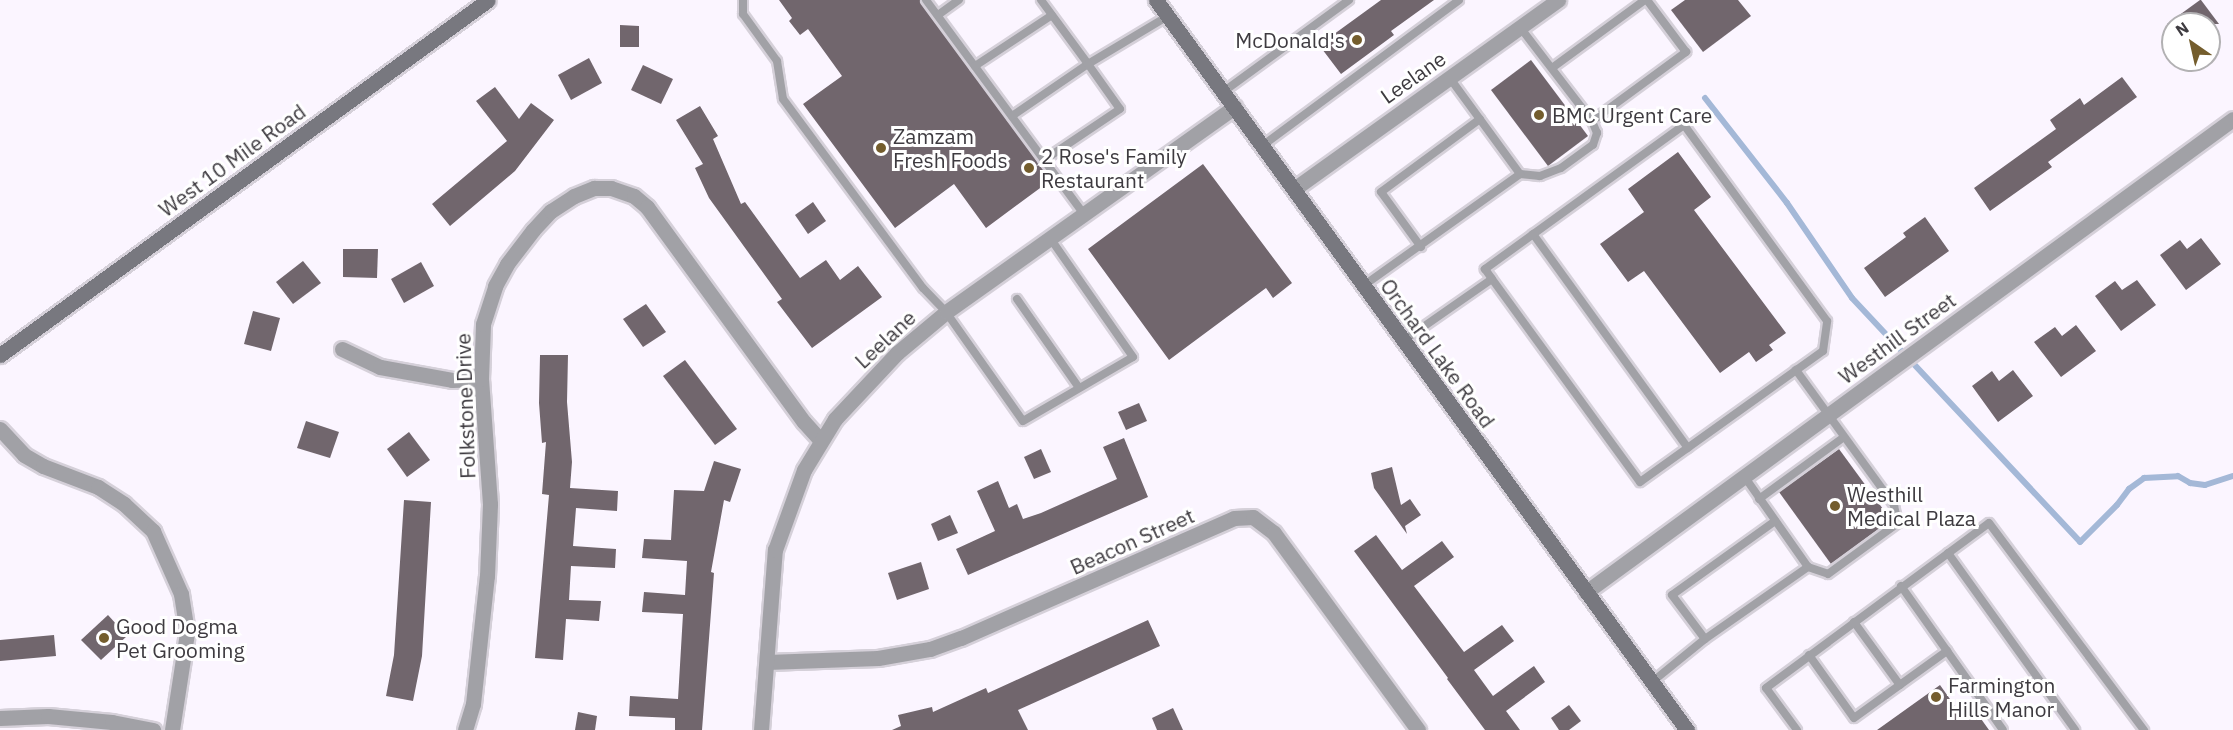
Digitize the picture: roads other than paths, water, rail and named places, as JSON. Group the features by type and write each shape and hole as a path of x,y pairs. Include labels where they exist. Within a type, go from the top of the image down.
{"main road":[{"name":"West 10 Mile Road","path":"0,355 488,0"},
{"name":"Orchard Lake Road","path":"1156,0 1687,730"}],"street":[{"name":"Leelane","path":"1294,189 1558,0"},
{"name":"Leelane","path":"761,730 775,550 804,470 834,419 897,353 946,312 1234,107"},
{"name":"Westhill Street","path":"1586,592 2233,119"},
{"name":"Folkstone Drive","path":"465,730 473,705 487,576 490,504 481,379 483,324 495,286 513,255 551,211 573,196 594,188 611,188 634,196 647,207 804,422 821,441"},
{"path":"342,349 380,367 452,380 481,379"},
{"path":"0,429 24,455 43,466 98,487 124,504 153,531 181,594 187,633 172,730"},
{"name":"Beacon Street","path":"767,662 878,658 930,649 961,638 1234,518 1253,517 1274,533 1418,730"},
{"path":"0,718 48,716 112,722 153,730"}],"lane":[{"path":"743,0 743,14 777,61 783,99 923,288 946,312 1023,421 1133,357 1050,238"},
{"path":"926,0 1084,214"},
{"path":"938,15 959,0"},
{"path":"1041,0 1120,109 1044,160"},
{"path":"1223,92 1349,0"},
{"path":"1262,146 1459,0"},
{"path":"1552,68 1646,0 1686,52 1592,121"},
{"path":"975,66 1052,15"},
{"path":"1012,117 1088,64 1168,16"},
{"path":"1363,286 1421,247 1520,174 1540,176 1562,168 1593,145 1597,133 1592,121 1520,27"},
{"path":"1449,77 1520,174"},
{"path":"1421,247 1381,192 1480,120"},
{"path":"1684,125 1827,321 1823,351 1640,482 1492,279 1485,269 1684,125"},
{"path":"1533,234 1688,448"},
{"path":"1403,341 1492,279"},
{"path":"1017,299 1079,388"},
{"path":"1744,476 1808,567 1828,574 1898,523 1894,505 1796,370"},
{"path":"1759,499 1844,437"},
{"path":"1705,639 1672,595 1775,521"},
{"path":"1797,730 1766,688 1989,523 2144,730"},
{"path":"1948,553 2075,730"},
{"path":"1652,682 1705,639 1808,567"},
{"path":"1901,586 2003,730"},
{"path":"1854,621 1900,685"},
{"path":"1809,655 1854,718 1947,651"}],"waterway":[{"path":"1705,98 1787,203 1852,298 2080,542 2117,505 2129,489 2144,478 2178,476 2190,483 2205,485 2233,476"}],"place":[{"name":"McDonald's","path":"1357,40"},
{"name":"BMC Urgent Care","path":"1539,115"},
{"name":"Zamzam Fresh Foods","path":"881,148"},
{"name":"2 Rose's Family Restaurant","path":"1029,168"},
{"name":"Westhill Medical Plaza","path":"1835,506"},
{"name":"Good Dogma Pet Grooming","path":"104,638"},
{"name":"Farmington Hills Manor","path":"1936,697"}]}
